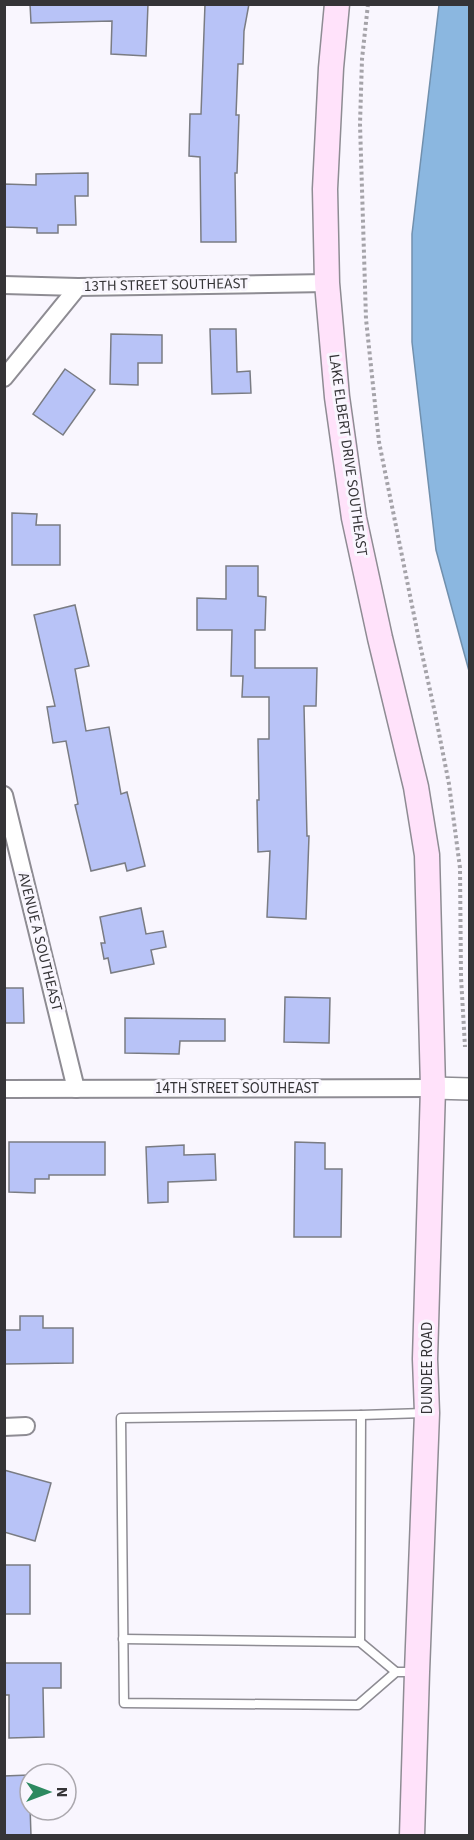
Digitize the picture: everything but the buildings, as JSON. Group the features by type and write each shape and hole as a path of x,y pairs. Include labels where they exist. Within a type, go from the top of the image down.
{"main road":[{"name":"LAKE ELBERT DRIVE SOUTHEAST","path":"337,4 325,189 327,283 337,397 354,518 416,787 427,855 428,900"},
{"name":"DUNDEE ROAD","path":"412,1836 406,1672 427,1413 425,1359 433,1088 428,900"}],"street":[{"name":"13TH STREET SOUTHEAST","path":"4,285 78,287 327,283"},
{"path":"4,378 78,287"},
{"name":"AVENUE A SOUTHEAST","path":"4,795 76,1089"},
{"name":"14TH STREET SOUTHEAST","path":"4,1089 470,1089"},
{"path":"4,1427 26,1426"}],"lane":[{"path":"123,1639 360,1642 406,1672 358,1705 124,1703 123,1639 121,1418 427,1413"},
{"path":"360,1642 361,1415"}],"path":[{"path":"368,4 362,59 360,124 366,319 379,442 449,784 459,858 465,1047"}],"water":[{"path":"439,5 470,5 469,671 436,550 412,342 412,234"}]}
